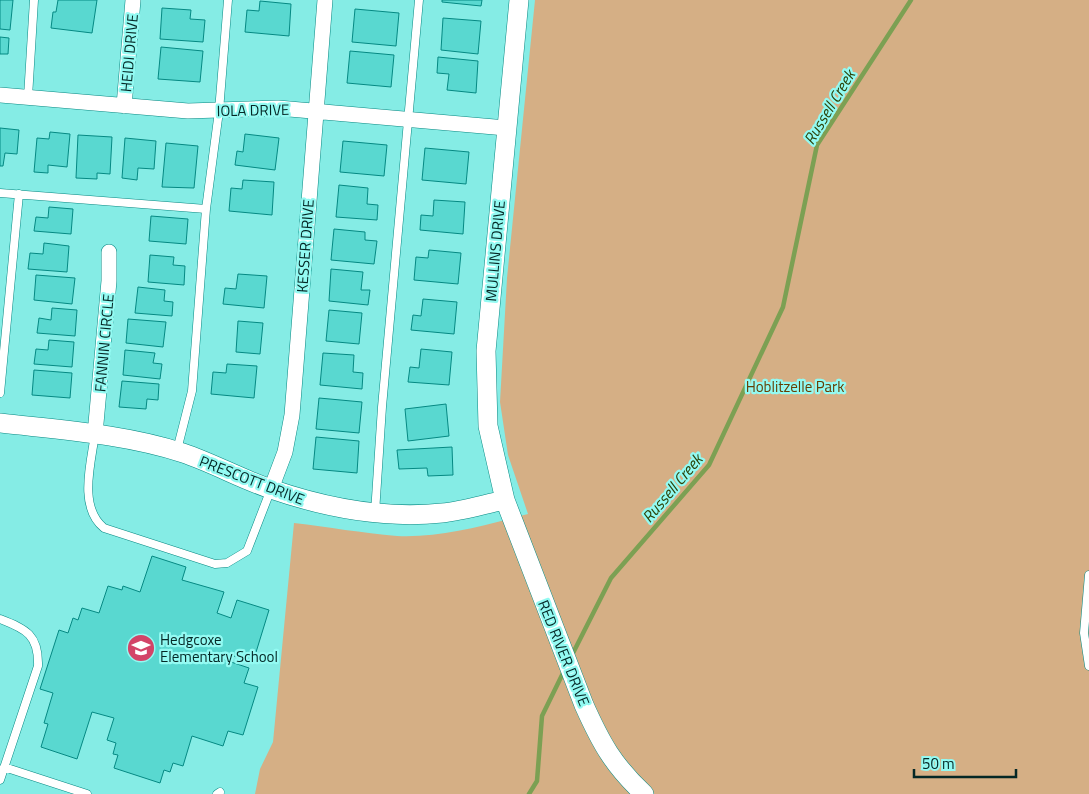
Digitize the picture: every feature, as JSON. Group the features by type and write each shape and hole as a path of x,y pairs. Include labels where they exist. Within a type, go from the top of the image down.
{"street":[{"name":"HEIDI DRIVE","path":"124,106 134,0"},
{"name":"KESSER DRIVE","path":"271,489 284,452 292,415 325,0"},
{"name":"MULLINS DRIVE","path":"506,500 488,426 486,351 519,0"},
{"name":"IOLA DRIVE","path":"0,94 188,111 278,108 506,128"},
{"name":"FANNIN CIRCLE","path":"95,434 109,281 109,252"},
{"name":"PRESCOTT DRIVE","path":"0,423 95,434 177,451 271,489 316,504 375,513 398,515 443,513 506,500"},
{"name":"RED RIVER DRIVE","path":"506,500 594,727 622,773 644,794"}],"lane":[{"path":"28,97 34,0"},
{"path":"177,451 192,391 206,209 219,111 228,0"},
{"path":"375,513 384,388 419,0"},
{"path":"0,193 206,209"},
{"path":"0,393 19,194"},
{"path":"95,434 88,497 91,512 97,522 104,528 215,564 227,563 238,558 246,551 271,489"},
{"path":"1089,575 1084,633 1089,666"},
{"path":"0,619 28,633 36,642 39,653 38,666 0,780"},
{"path":"4,767 87,794"}],"green space":[{"name":"Hoblitzelle Park","path":"535,0 1089,0 1089,794 255,794 260,769 273,742 294,523 384,535 414,536 463,530 528,514 508,455 500,402 507,278"}],"building":[{"path":"0,0 13,0 10,30 0,29"},
{"path":"58,0 97,0 92,33 51,28 53,12 56,12"},
{"path":"442,0 482,0 481,6 442,2"},
{"path":"260,1 291,4 289,36 245,32 247,10 259,11"},
{"path":"162,8 191,10 190,19 205,20 203,42 160,39"},
{"path":"355,9 399,13 396,46 352,42"},
{"path":"443,18 481,21 478,54 441,50"},
{"path":"0,37 9,38 8,54 0,54"},
{"path":"161,47 203,51 200,82 158,79"},
{"path":"350,51 394,55 391,87 347,83"},
{"path":"438,57 478,61 476,93 447,90 449,74 437,73"},
{"path":"0,128 19,130 17,154 5,153 3,166 0,166"},
{"path":"50,132 70,134 67,167 48,165 48,173 34,172 37,138 49,139"},
{"path":"245,134 279,138 275,170 235,165 237,151 243,152"},
{"path":"78,135 112,137 110,174 97,173 97,179 76,178"},
{"path":"125,138 156,141 154,169 138,168 137,180 122,178"},
{"path":"343,141 387,145 384,176 340,172"},
{"path":"166,143 198,146 194,188 162,187"},
{"path":"425,148 469,152 466,184 422,180"},
{"path":"243,180 274,182 272,215 229,211 231,188 242,189"},
{"path":"339,185 368,188 367,204 378,205 377,220 336,217"},
{"path":"434,200 465,202 463,234 420,230 421,215 433,216"},
{"path":"49,207 73,209 71,234 34,231 36,217 48,218"},
{"path":"151,216 188,219 186,244 149,241"},
{"path":"334,229 365,232 365,240 377,241 374,264 331,260"},
{"path":"44,243 69,246 67,272 28,269 30,253 43,254"},
{"path":"429,250 461,253 458,284 414,280 416,257 428,258"},
{"path":"150,255 174,257 173,265 185,266 184,285 148,282"},
{"path":"331,269 363,272 361,290 370,290 368,305 329,301"},
{"path":"238,274 267,276 264,308 223,304 225,288 236,289"},
{"path":"36,275 75,278 72,304 34,300"},
{"path":"138,287 165,290 164,301 173,302 172,316 135,313"},
{"path":"423,299 457,302 454,334 411,330 413,315 421,316"},
{"path":"52,308 77,310 75,336 37,333 39,318 51,320"},
{"path":"329,310 362,313 359,344 326,341"},
{"path":"128,319 166,322 163,347 126,343"},
{"path":"238,321 263,323 260,354 236,352"},
{"path":"49,340 74,342 72,367 34,364 36,349 48,350"},
{"path":"421,349 452,352 449,385 408,382 410,367 419,368"},
{"path":"125,350 155,353 153,363 162,364 160,379 123,375"},
{"path":"323,353 354,355 353,372 363,373 362,389 320,385"},
{"path":"227,364 257,366 254,398 211,394 213,372 226,373"},
{"path":"34,370 72,373 70,398 32,395"},
{"path":"122,381 159,384 158,400 147,399 146,409 119,407"},
{"path":"319,398 362,402 359,433 316,429"},
{"path":"446,404 449,436 408,441 405,409"},
{"path":"316,437 359,441 357,473 313,469"},
{"path":"452,447 453,475 428,476 427,468 399,469 397,450"},
{"path":"152,556 186,567 182,580 224,592 217,613 231,618 237,600 269,610 253,662 221,652 219,658 249,668 244,683 258,687 243,735 228,731 223,746 192,736 183,766 173,763 170,772 164,770 160,783 114,768 118,755 113,754 116,743 107,740 114,718 92,712 77,759 41,747 48,724 44,723 53,693 40,689 59,630 68,633 73,618 78,620 82,608 99,613 108,586 122,590 123,586 140,592"}],"waterway":[{"name":"Russell Creek","path":"571,657 611,578 709,465 783,307 817,145 911,0"},
{"name":"Russell Creek","path":"529,794 537,781 542,716 564,671"}],"place":[{"name":"Hedgcoxe Elementary School","path":"141,648"}]}
